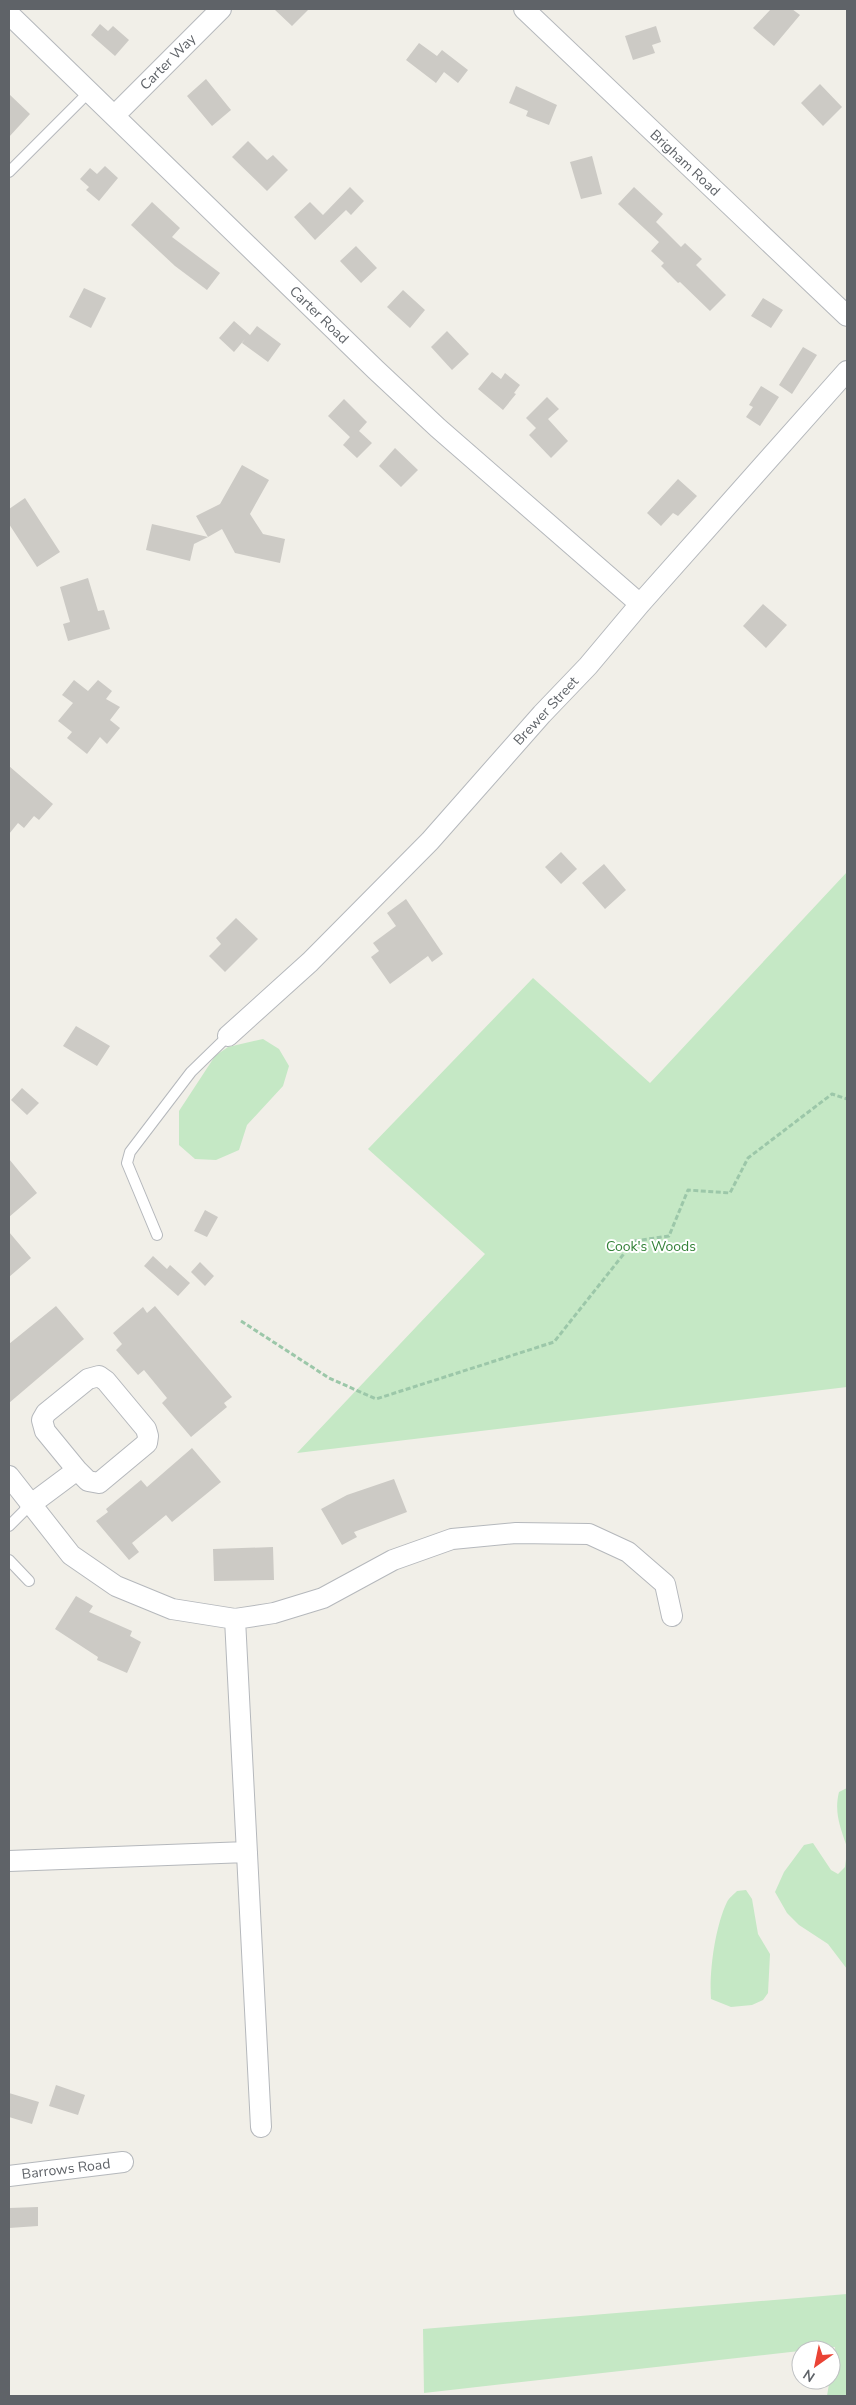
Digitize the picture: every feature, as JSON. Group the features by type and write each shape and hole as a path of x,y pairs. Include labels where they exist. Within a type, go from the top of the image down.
{"street":[{"name":"Carter Way","path":"114,116 221,9"},
{"name":"Brigham Road","path":"524,9 847,316"},
{"name":"Carter Road","path":"9,14 431,421 640,604"},
{"name":"Brewer Street","path":"228,1036 310,962 430,841 536,721 588,666 640,604 847,371"},
{"path":"99,1376 106,1381 146,1429 148,1440 144,1446 99,1483 88,1481 77,1470 45,1431 42,1420 46,1413 88,1379 99,1376"},
{"path":"30,1505 77,1470"},
{"path":"9,1476 71,1555 116,1586 172,1609 235,1619 274,1613 323,1598 393,1560 452,1539 516,1532 589,1534 628,1552 665,1584 672,1616"},
{"path":"235,1619 261,2127"},
{"path":"9,1861 247,1852"},
{"name":"Barrows Road","path":"9,2176 123,2162"}],"lane":[{"path":"9,172 90,92"},
{"path":"157,1235 127,1163 130,1152 191,1072 228,1036"},
{"path":"9,1526 30,1505"},
{"path":"9,1560 29,1581"}],"path":[{"path":"241,1321 329,1378 376,1399 554,1342 634,1241 669,1236 688,1190 730,1193 748,1158 832,1094 847,1098"}],"green space":[{"name":"Cook's Woods","path":"847,872 847,1387 297,1453 485,1254 368,1149 533,978 650,1083"},
{"path":"263,1039 279,1049 289,1066 283,1086 247,1125 239,1150 216,1160 195,1159 179,1145 179,1111 215,1056 228,1047"},
{"path":"847,1788 847,1847 840,1826 837,1806 839,1792"},
{"path":"813,1843 831,1870 838,1874 845,1867 847,1851 847,1969 828,1944 799,1925 787,1913 775,1892 784,1872 804,1845"},
{"path":"746,1890 752,1899 758,1934 770,1954 768,1993 763,2000 752,2005 731,2007 711,1999 712,1963 719,1924 727,1902 737,1891"},
{"path":"847,2294 847,2396 827,2396 828,2390 841,2390 841,2340 791,2340 791,2352 424,2393 423,2329"}],"building":[{"path":"274,9 309,9 292,26"},
{"path":"771,9 792,9 800,15 774,46 753,28"},
{"path":"100,24 108,31 113,26 129,40 115,56 91,35"},
{"path":"656,26 661,42 652,45 655,53 633,60 625,36"},
{"path":"419,43 437,56 442,50 468,70 458,83 444,72 436,83 406,60"},
{"path":"206,79 231,110 212,126 187,96"},
{"path":"820,84 842,107 823,126 801,103"},
{"path":"516,86 557,105 549,125 526,116 528,111 509,103"},
{"path":"9,94 30,114 9,137"},
{"path":"248,141 267,160 273,155 288,170 267,191 232,157"},
{"path":"592,156 602,194 581,199 570,162"},
{"path":"105,166 118,178 99,201 86,190 89,187 80,179 90,168 97,174"},
{"path":"350,187 364,201 351,215 346,210 315,240 294,217 310,202 323,215"},
{"path":"634,187 663,214 656,222 681,247 685,243 702,259 696,265 726,295 710,311 661,266 664,263 651,251 659,242 618,204"},
{"path":"152,202 180,228 172,237 220,273 207,290 175,266 131,225"},
{"path":"356,246 377,268 361,283 340,261"},
{"path":"84,288 106,298 91,328 69,317"},
{"path":"403,290 425,310 410,328 387,307"},
{"path":"763,298 783,310 771,328 751,316"},
{"path":"234,321 250,335 257,326 281,344 268,362 242,343 245,339 234,352 219,338"},
{"path":"447,331 469,354 452,370 431,347"},
{"path":"803,347 817,355 792,394 779,385"},
{"path":"492,372 501,379 505,373 520,385 514,393 516,394 503,410 478,389"},
{"path":"761,386 779,397 760,426 746,417 753,407 749,405"},
{"path":"547,397 559,409 548,419 568,441 551,458 529,435 536,428 526,418"},
{"path":"344,399 367,422 359,431 372,443 357,458 343,445 350,437 328,416"},
{"path":"395,448 418,470 401,487 379,466"},
{"path":"242,465 269,480 250,514 263,534 285,539 280,563 235,553 222,529 208,537 196,516 220,504"},
{"path":"678,479 697,496 678,516 673,513 661,526 647,513"},
{"path":"25,498 60,552 37,567 9,524 9,509"},
{"path":"152,524 208,537 194,544 190,561 146,550"},
{"path":"88,578 98,611 104,610 110,629 68,641 63,624 70,622 60,587"},
{"path":"763,604 787,625 766,648 743,626"},
{"path":"74,680 88,691 98,680 112,691 106,699 120,707 110,720 120,728 107,744 100,737 87,754 67,738 72,732 58,721 73,703 62,695"},
{"path":"9,766 53,804 39,820 34,816 24,828 18,823 9,834"},
{"path":"561,852 577,869 561,884 545,867"},
{"path":"604,864 626,890 605,909 582,883"},
{"path":"406,899 443,954 432,962 428,956 390,984 371,957 379,951 373,943 396,926 387,913"},
{"path":"236,918 258,939 225,972 209,956 221,944 216,938"},
{"path":"76,1026 110,1046 97,1066 63,1046"},
{"path":"22,1088 39,1103 27,1115 11,1100"},
{"path":"9,1159 37,1193 9,1217"},
{"path":"205,1210 218,1217 207,1237 194,1231"},
{"path":"9,1232 31,1258 9,1277"},
{"path":"153,1256 167,1269 170,1265 190,1283 178,1296 144,1266"},
{"path":"200,1262 214,1276 205,1286 191,1272"},
{"path":"56,1306 84,1339 9,1403 9,1344"},
{"path":"155,1306 232,1397 224,1403 227,1407 191,1437 162,1403 167,1398 144,1370 138,1375 116,1350 122,1344 113,1333 143,1307 147,1313"},
{"path":"192,1448 221,1482 172,1522 166,1515 132,1543 139,1552 129,1560 96,1521 108,1512 106,1509 141,1480 147,1487"},
{"path":"394,1479 407,1512 354,1532 357,1537 342,1545 321,1509 347,1495"},
{"path":"273,1547 274,1580 214,1581 213,1549"},
{"path":"76,1596 93,1606 89,1612 132,1631 130,1636 141,1642 127,1673 97,1660 98,1657 55,1629"},
{"path":"56,2085 85,2095 78,2115 49,2106"},
{"path":"9,2093 39,2102 32,2124 9,2117"},
{"path":"38,2207 38,2226 9,2228 9,2208"}]}
